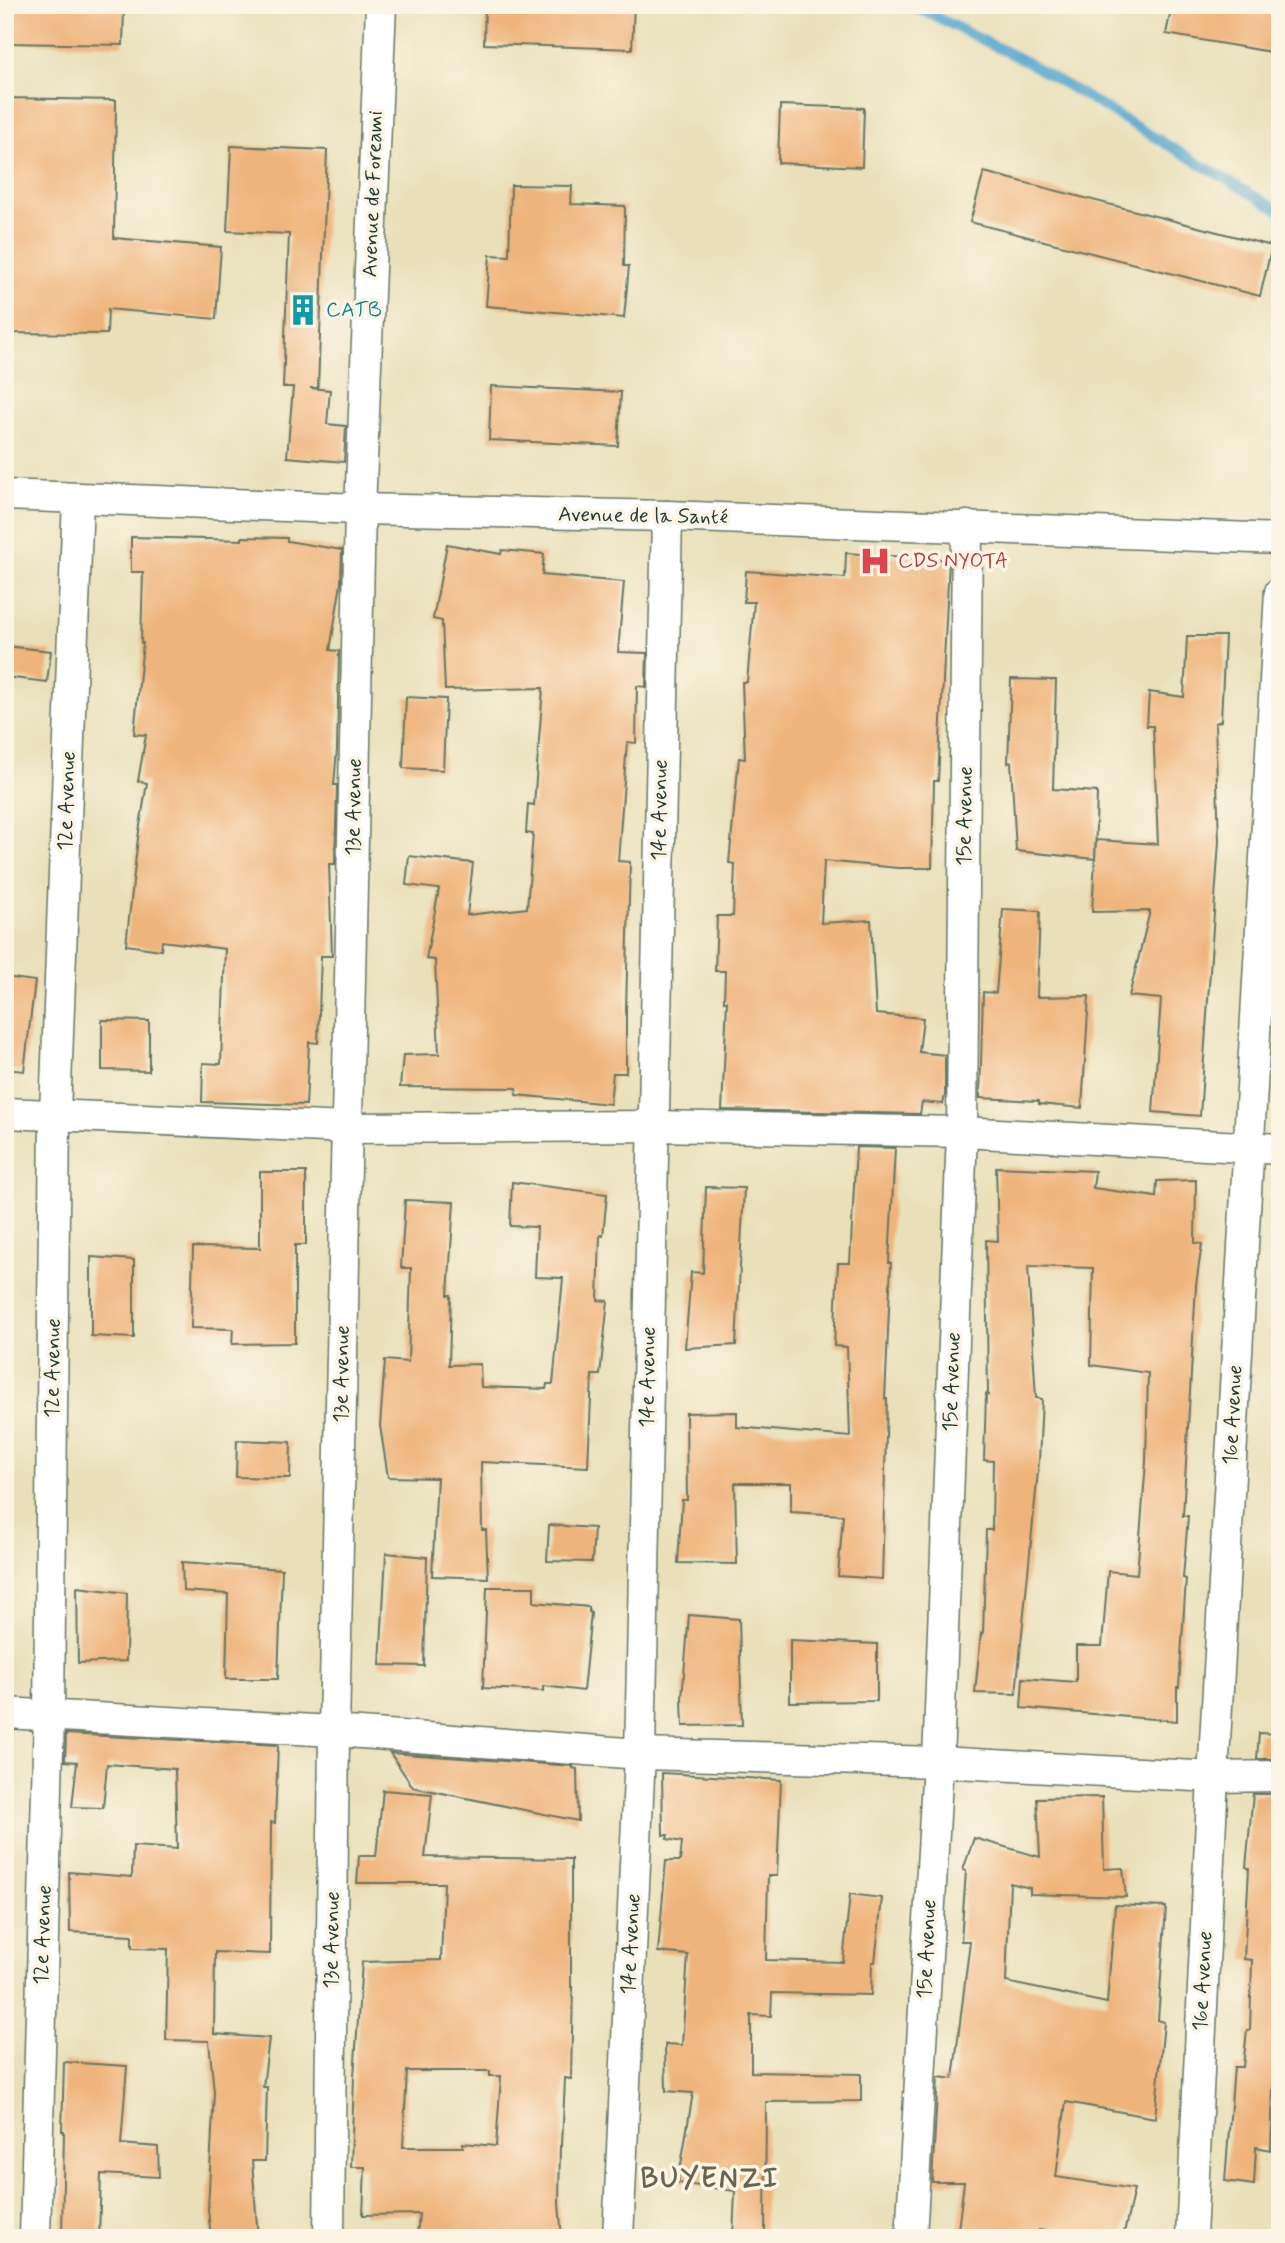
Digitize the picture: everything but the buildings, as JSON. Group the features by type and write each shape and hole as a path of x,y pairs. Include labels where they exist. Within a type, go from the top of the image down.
{"street":[{"name":"Avenue de Foreami","path":"360,509 381,5"},
{"name":"Avenue de la Santé","path":"5,495 360,509 967,526 1280,539"},
{"name":"12e Avenue","path":"35,2238 50,1714 55,1114 78,498"},
{"name":"13e Avenue","path":"329,2238 334,1731 360,509"},
{"name":"14e Avenue","path":"618,2238 640,1754 667,516"},
{"name":"15e Avenue","path":"911,2238 938,1762 961,1132 967,526"},
{"name":"16e Avenue","path":"1191,2238 1213,1777 1280,592"},
{"path":"5,1113 347,1128 654,1126 961,1132 1280,1149"},
{"path":"5,1713 334,1731 640,1754 938,1762 1213,1777 1280,1776"}],"waterway":[{"path":"904,5 930,14 1025,61 1280,211"}],"place":[{"name":"CATB","path":"303,310"},
{"name":"CDS NYOTA","path":"875,561"}],"district":[{"name":"BUYENZI","path":"710,2179"}]}
